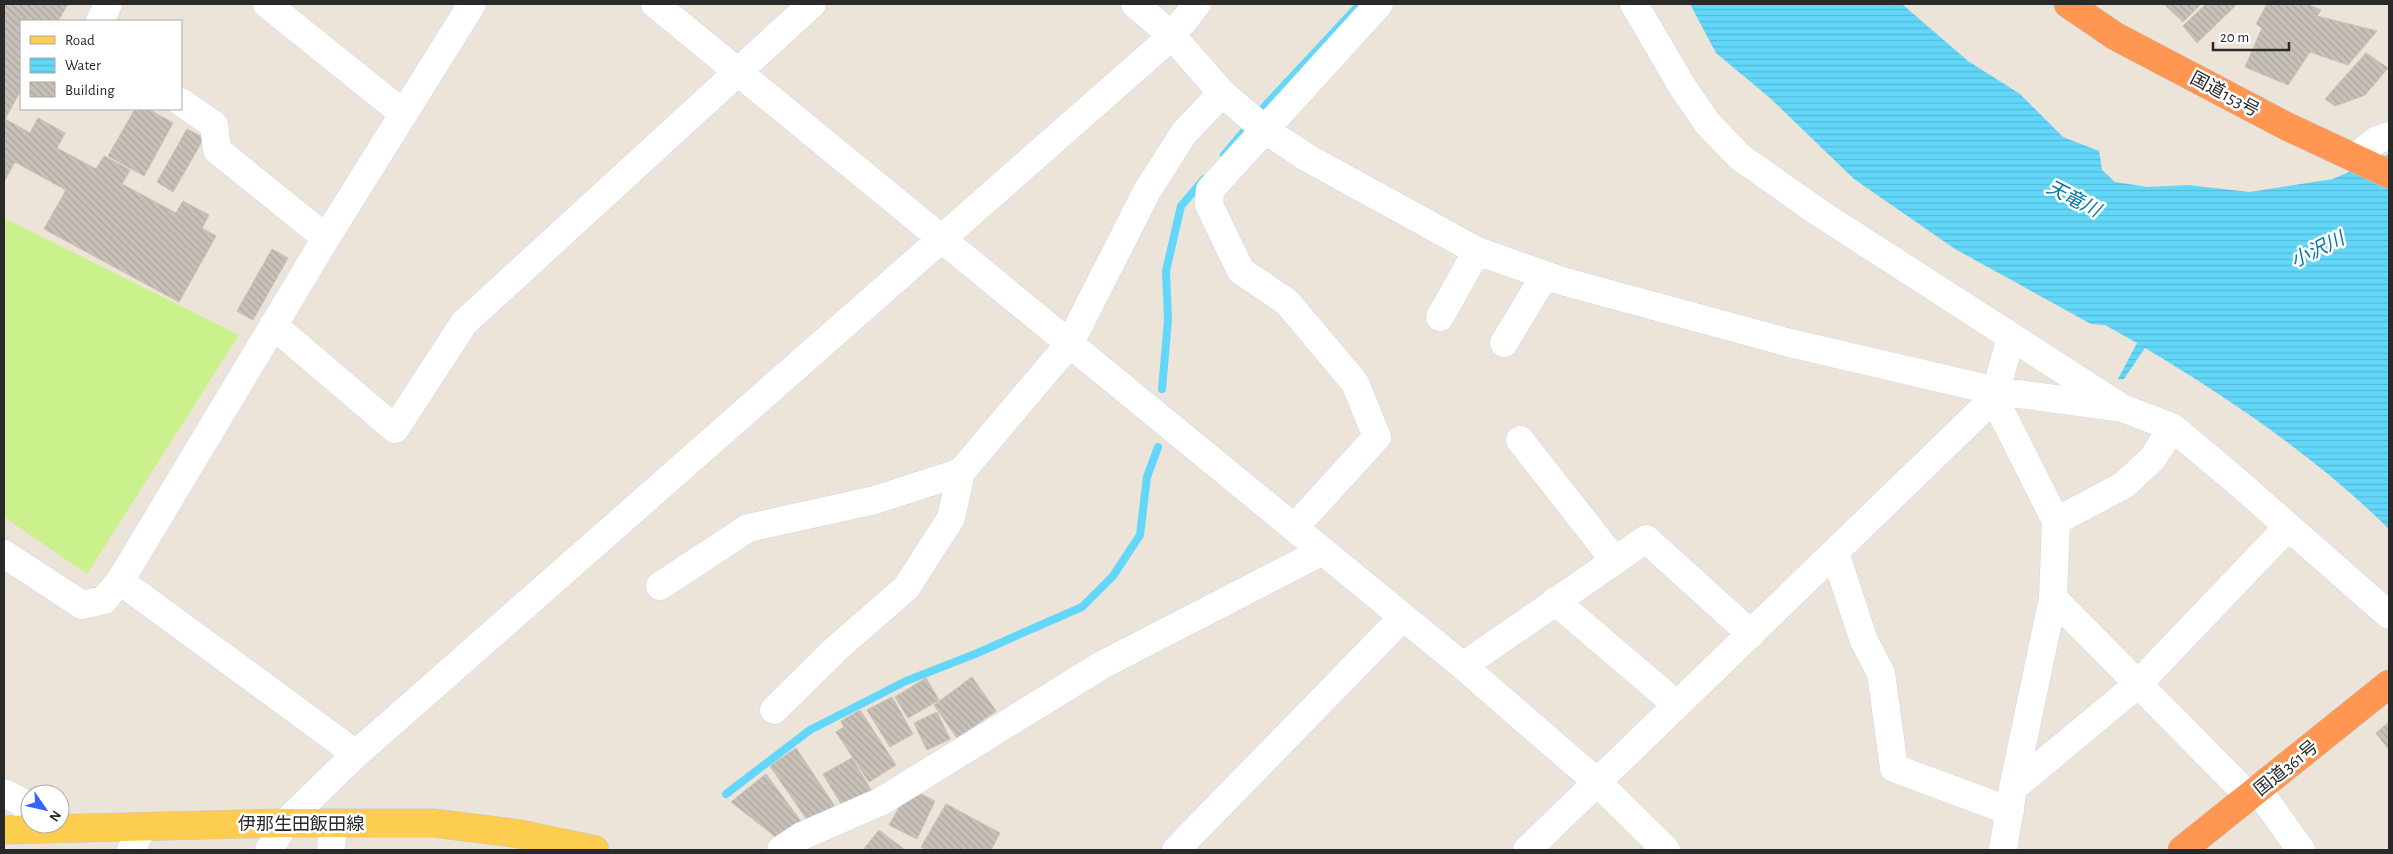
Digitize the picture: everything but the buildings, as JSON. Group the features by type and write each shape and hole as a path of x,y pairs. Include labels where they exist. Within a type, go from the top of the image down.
{"highway":[{"name":"国道153号","path":"2068,4 2115,36 2288,127 2374,166"},
{"name":"国道361号","path":"2182,850 2389,684"}],"main road":[{"name":"伊那生田飯田線","path":"15,829 137,839 285,823 433,823 521,842 595,850"}],"street":[{"path":"268,4 404,114"},
{"path":"4,554 82,605 104,600 120,581 326,238 472,4"},
{"path":"655,4 1463,666 1598,783 1666,850"},
{"path":"273,325 395,429 464,323 812,4"},
{"path":"1135,4 1172,36 1222,93 1265,130 1306,157 1477,251 1545,275 1790,343 1995,394 2122,408"},
{"path":"269,850 285,823 356,754 1172,36 1197,4"},
{"path":"1294,528 1377,437 1355,383 1287,302 1241,271 1209,205 1210,190 1379,4"},
{"path":"1634,4 1682,86 1708,124 1740,157 1818,212 2122,408 2172,427 2389,615"},
{"path":"774,710 838,647 906,588 951,518 961,472 1070,343 1147,191 1184,134 1222,93"},
{"path":"182,103 214,125 217,150 326,238"},
{"path":"2374,166 2377,140 2389,136"},
{"path":"1440,317 1477,251"},
{"path":"1504,343 1545,275"},
{"path":"1527,850 1835,553 1995,394 2011,337"},
{"path":"1995,394 2056,521 2053,598 2002,850"},
{"path":"2056,521 2124,485 2152,458 2172,427"},
{"path":"1520,440 1615,561"},
{"path":"660,586 748,528 876,500 961,472"},
{"path":"2011,800 2137,685 2288,527"},
{"path":"1463,666 1646,539 1751,634"},
{"path":"781,850 802,836 880,802 1102,665 1323,551"},
{"path":"1835,553 1864,641 1880,673 1894,768 2011,800"},
{"path":"120,581 356,754"},
{"path":"2053,598 2137,685 2254,794 2301,850"},
{"path":"1555,601 1678,705"},
{"path":"1176,850 1404,618"},
{"path":"4,793 29,806 15,829"},
{"path":"331,850 333,824"}],"green space":[{"path":"4,218 239,335 87,574 4,517"}],"water":[{"path":"1690,4 1902,4 1968,61 2020,94 2063,137 2099,151 2102,170 2115,182 2148,187 2188,185 2250,192 2333,179 2389,154 2389,529 2333,478 2273,431 2210,388 2145,348 2124,379 2118,379 2137,343 2105,325 2091,324 1955,249 1854,179 1770,98 1716,53"}],"waterway":[{"path":"1224,155 1265,106 1360,4"},
{"path":"1162,389 1168,320 1166,271 1181,206 1204,179"},
{"path":"726,794 810,730 906,681 975,654 1082,607 1113,576 1140,535 1147,477 1158,447"}],"water label":[{"name":"天竜川","path":"2074,198"},
{"name":"小沢川","path":"2317,249"}]}
